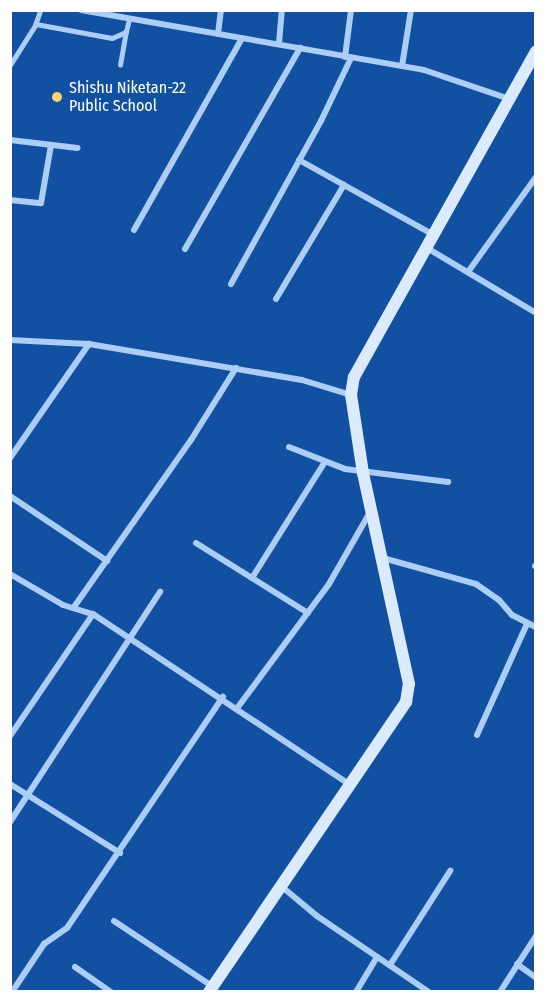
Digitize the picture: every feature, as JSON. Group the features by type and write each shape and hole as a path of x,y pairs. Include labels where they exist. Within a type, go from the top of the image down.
{"street":[{"path":"81,10 126,16 402,66 509,99"},
{"path":"218,34 221,10"},
{"path":"279,43 282,10"},
{"path":"231,284 299,160 348,58 351,10"},
{"path":"402,66 411,10"},
{"path":"134,230 242,38"},
{"path":"185,249 300,48"},
{"path":"114,921 210,989 401,711 408,694 373,508 363,473 351,395 359,363 427,248 536,51"},
{"path":"10,140 78,148"},
{"path":"10,201 41,203 51,145"},
{"path":"299,160 434,235"},
{"path":"468,272 536,177"},
{"path":"276,299 344,185"},
{"path":"427,248 536,313"},
{"path":"10,340 89,344 302,380 351,395"},
{"path":"10,458 89,344"},
{"path":"74,607 236,368"},
{"path":"289,447 324,463 363,473 448,482"},
{"path":"252,578 324,463"},
{"path":"10,496 107,561"},
{"path":"238,707 329,584 373,508"},
{"path":"196,543 308,613"},
{"path":"383,558 476,584 528,624 536,627"},
{"path":"10,574 63,605 93,614 223,697 350,785"},
{"path":"10,822 160,592"},
{"path":"10,736 93,614"},
{"path":"477,735 528,624"},
{"path":"12,992 44,944 67,928 120,853 223,697"},
{"path":"10,784 120,853"},
{"path":"390,965 450,871"},
{"path":"281,886 377,957 429,992"},
{"path":"500,992 536,936"},
{"path":"356,992 377,957"},
{"path":"517,964 536,978"},
{"path":"75,967 111,992"}],"lane":[{"path":"10,65 36,24 41,10"},
{"path":"120,65 126,32 126,16"},
{"path":"36,24 112,38 126,32"}],"place":[{"name":"Shishu Niketan-22 Public School","path":"57,97"}]}
